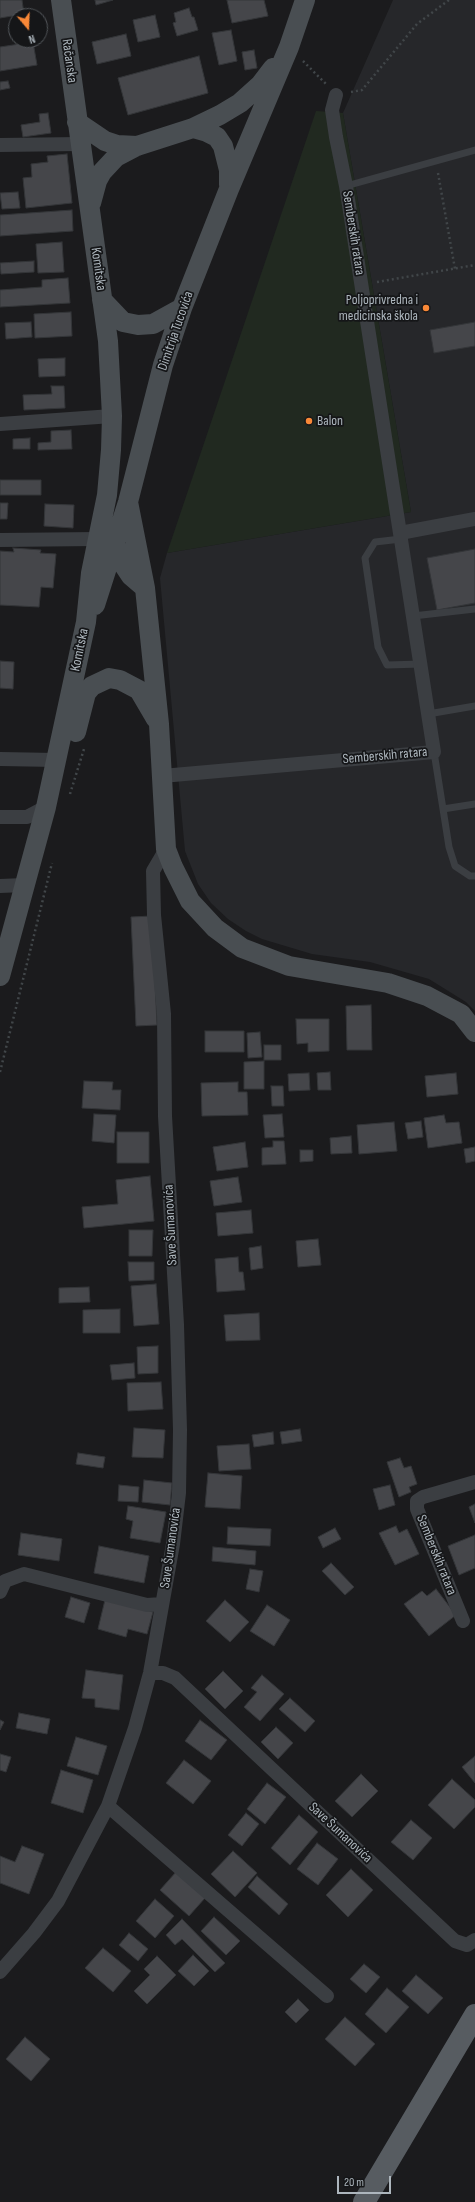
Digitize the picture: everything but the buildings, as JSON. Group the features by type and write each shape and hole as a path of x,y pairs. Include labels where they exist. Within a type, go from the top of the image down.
{"main road":[{"name":"Račanska","path":"60,0 77,122"},
{"name":"Dimitrija Tucovića","path":"86,622 97,600 106,541 128,502 163,365 182,308 229,188 289,47 305,0"},
{"name":"Dimitrija Tucovića","path":"90,209 97,181 102,172 116,157 137,146 194,128 240,103 260,85 289,47"},
{"name":"Komitska","path":"77,122 108,341 112,416 106,541"},
{"name":"Dimitrija Tucovića","path":"77,122 105,141 137,146"},
{"path":"194,128 217,137 223,146 229,170 229,188"},
{"path":"102,300 123,322 138,325 153,324 182,308"},
{"path":"128,502 145,588 159,724 166,849 190,901 215,928 242,948 289,966 388,982 427,996 461,1014 475,1032"},
{"path":"106,541 131,576 145,588"},
{"name":"Komitska","path":"0,976 46,807 86,622"},
{"path":"46,807 61,779 86,693 92,686 109,678 120,680 139,690 159,724"},
{"path":"364,2202 475,2015"}],"street":[{"name":"Semberskih ratara","path":"162,776 434,752 346,186 332,110 336,95"},
{"path":"0,145 80,144"},
{"path":"0,424 112,416"},
{"path":"401,536 475,519"},
{"path":"0,540 106,541"},
{"path":"0,760 56,760"},
{"path":"0,817 27,817 46,807"},
{"name":"Save Šumanovića","path":"0,1972 34,1933 58,1901 108,1806 135,1728 150,1673 173,1544 177,1508 180,1430 177,1325 165,1116 164,1014 154,915 153,878 153,871 166,849"},
{"path":"0,886 24,886"},
{"name":"Semberskih ratara","path":"463,1621 417,1509 417,1501 475,1482"},
{"name":"Save Šumanovića","path":"0,1592 5,1581 24,1574 147,1605 162,1604"},
{"name":"Save Šumanovića","path":"150,1673 163,1673 175,1678 455,1940 467,1945 475,1940"},
{"path":"108,1806 327,1996"}],"lane":[{"path":"346,186 475,150"},
{"path":"401,536 375,542 365,558 378,646 387,665 421,664"},
{"path":"413,616 475,609"},
{"path":"428,714 475,706"},
{"path":"434,752 449,847 455,866 470,876 475,876"},
{"path":"443,809 475,804"}],"path":[{"path":"289,47 336,95 362,90 417,24 449,0"},
{"path":"436,161 455,269"},
{"path":"361,285 475,265"},
{"path":"68,798 85,744"},
{"path":"0,1072 53,859"}],"shaded area":[{"path":"393,0 475,0 475,1011 466,1002 429,979 370,962 312,954 262,939 246,931 228,919 211,903 198,884 185,851 160,578 167,553 411,512 343,113"},
{"path":"316,111 343,113 411,512 167,553"}],"place":[{"name":"Poljoprivredna i medicinska škola","path":"426,308"},
{"name":"Balon","path":"309,421"}]}
